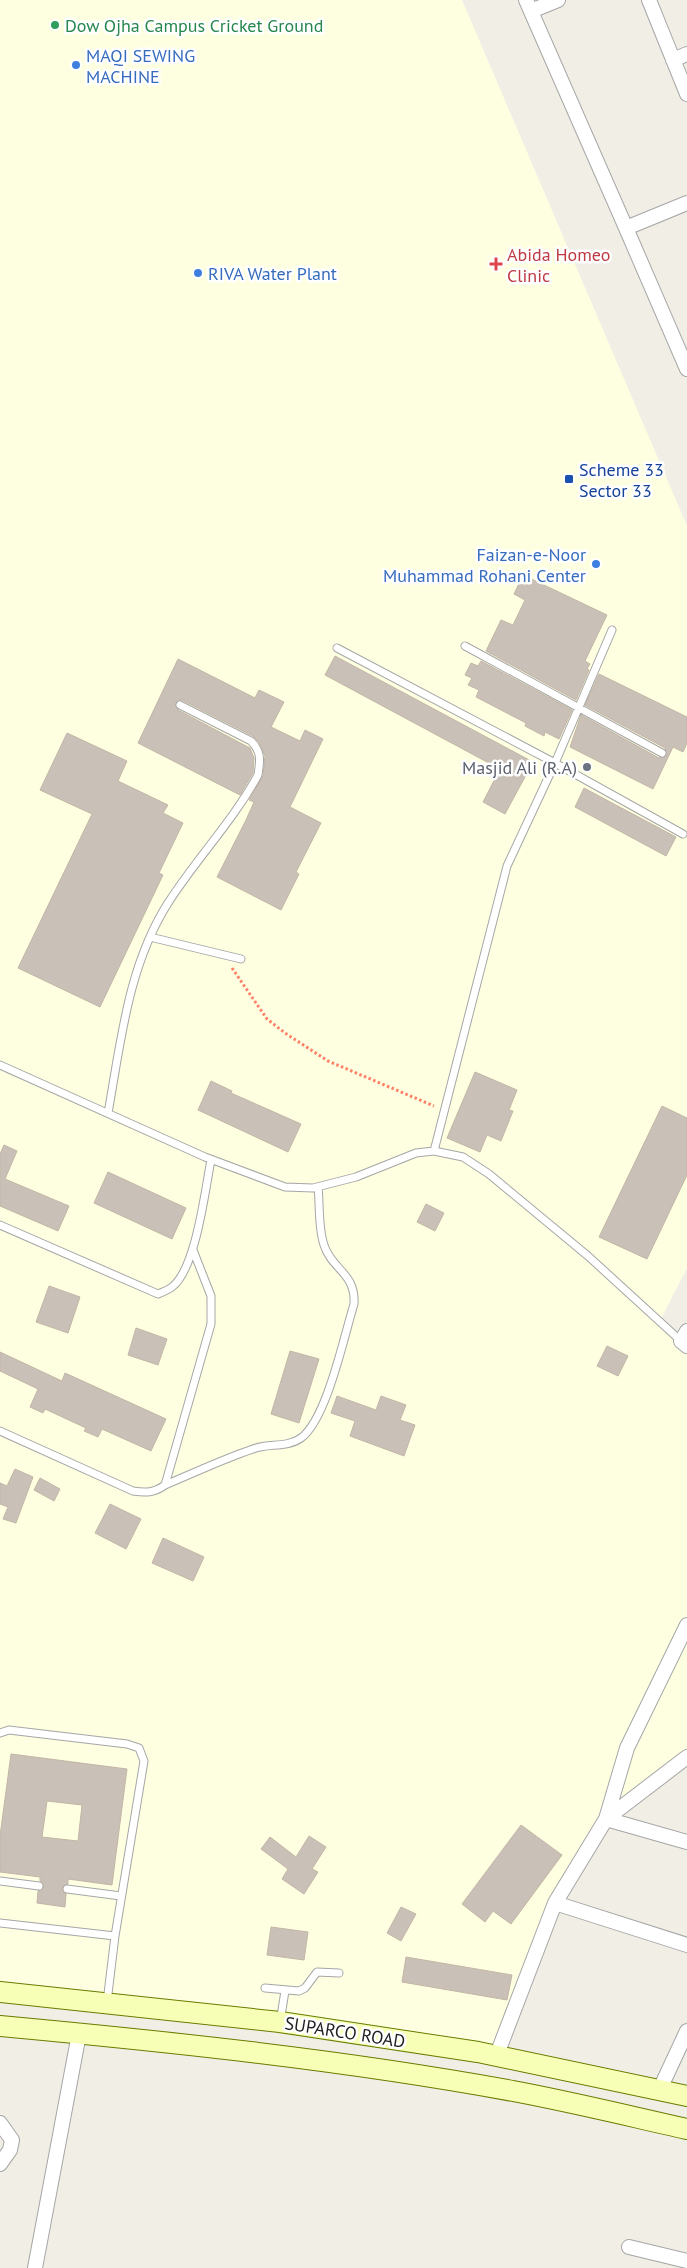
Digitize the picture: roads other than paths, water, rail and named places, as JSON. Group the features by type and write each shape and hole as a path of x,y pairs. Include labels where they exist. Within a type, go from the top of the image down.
{"main road":[{"name":"SUPARCO ROAD","path":"0,1992 280,2022 487,2054 687,2096"},
{"name":"SUPARCO ROAD","path":"0,2026 235,2050 471,2084 687,2129"},
{"path":"471,2084 487,2054"},
{"path":"515,2092 523,2063"}],"street":[{"path":"558,0 528,6 687,369"},
{"path":"649,0 687,94"},
{"path":"673,60 687,54"},
{"path":"626,228 687,203"},
{"path":"487,2054 555,1903 606,1819 627,1748 687,1625"},
{"path":"606,1819 686,1760"},
{"path":"606,1819 687,1842"},
{"path":"555,1903 687,1946"},
{"path":"659,2091 687,2032"},
{"path":"35,2268 79,2034"},
{"path":"0,2123 12,2140 10,2150 0,2164"},
{"path":"629,2247 678,2263"}],"lane":[{"path":"434,1151 507,866 555,763 612,630"},
{"path":"465,646 662,753"},
{"path":"337,648 555,763 683,834"},
{"path":"108,1113 133,978 150,937 168,904 251,787 258,775 260,764 258,748 251,741 180,705"},
{"path":"150,937 241,959"},
{"path":"0,1064 212,1160 285,1186 318,1187 356,1177 416,1153 434,1151 463,1157 489,1174 685,1339"},
{"path":"0,1225 158,1294 173,1287 183,1274 193,1250 212,1160"},
{"path":"0,1431 133,1491 147,1493 157,1491 165,1485 255,1448 292,1443 301,1438 310,1429 321,1410 354,1304 355,1291 352,1282 324,1246 318,1187"},
{"path":"165,1485 211,1324 210,1296 193,1250"},
{"path":"0,1732 8,1730 38,1733 127,1744 139,1748 144,1761 121,1896 107,2003"},
{"path":"0,1881 39,1886"},
{"path":"67,1889 121,1896"},
{"path":"0,1923 115,1936"},
{"path":"266,1988 299,1991 305,1988 317,1972 339,1973"},
{"path":"280,2022 285,1991"}],"place":[{"name":"Dow Ojha Campus Cricket Ground","path":"55,25"},
{"name":"MAQI SEWING MACHINE","path":"76,65"},
{"name":"Abida Homeo Clinic","path":"496,264"},
{"name":"RIVA Water Plant","path":"198,273"},
{"name":"Scheme 33 Sector 33","path":"569,479"},
{"name":"Faizan-e-Noor Muhammad Rohani Center","path":"596,564"},
{"name":"Masjid Ali (R.A)","path":"587,767"}]}
